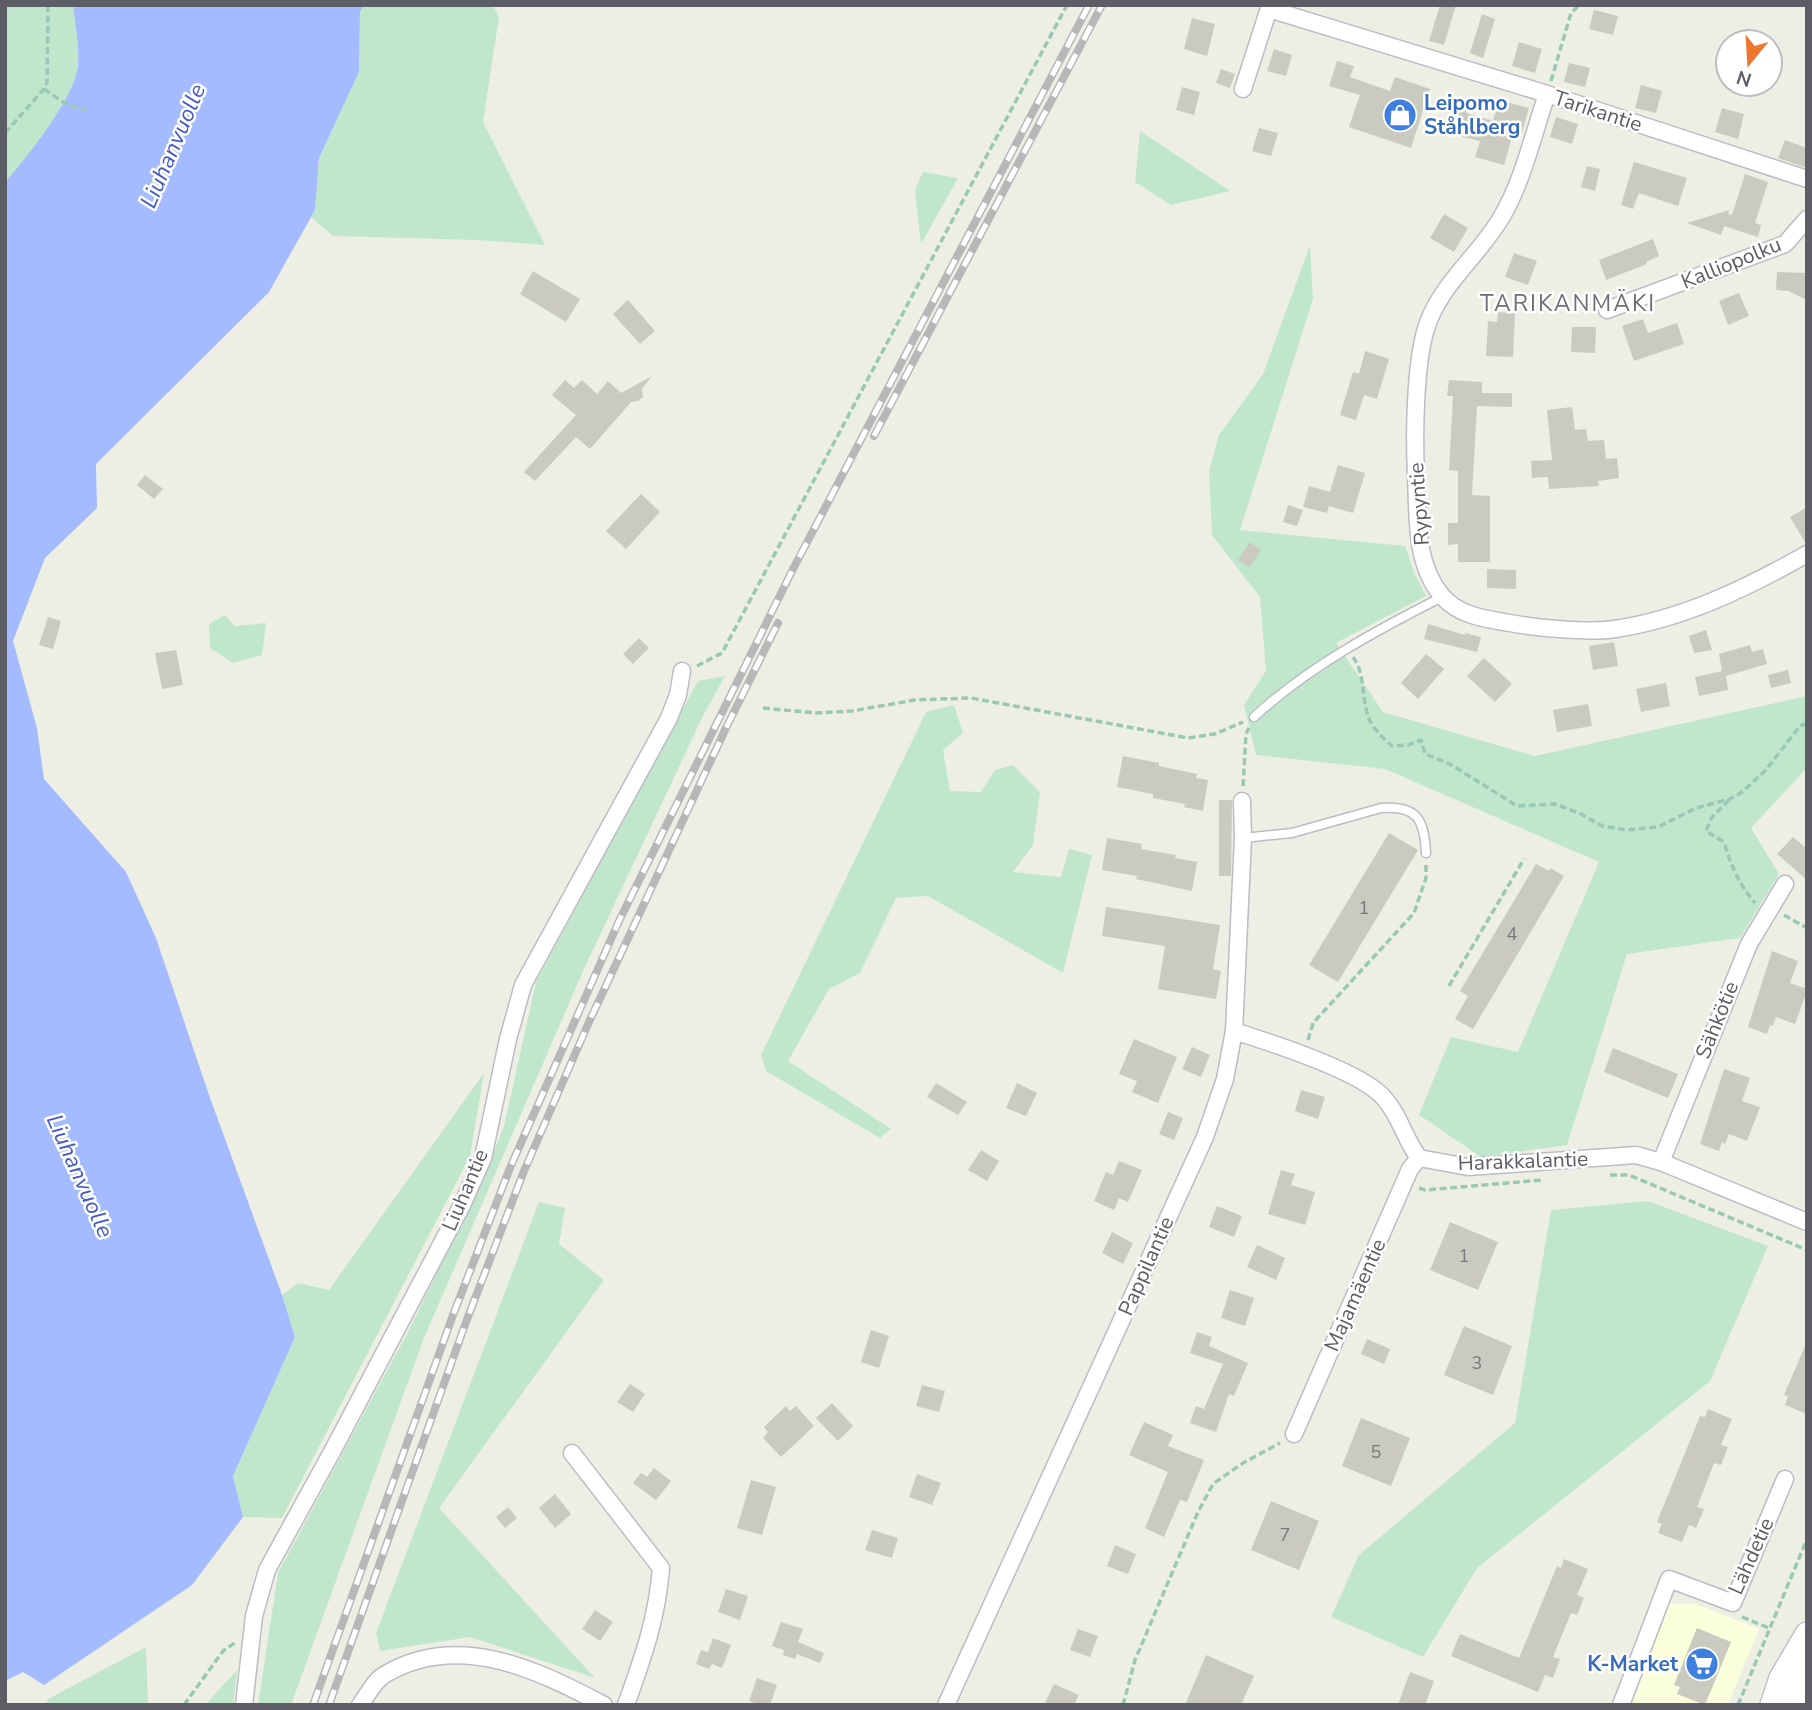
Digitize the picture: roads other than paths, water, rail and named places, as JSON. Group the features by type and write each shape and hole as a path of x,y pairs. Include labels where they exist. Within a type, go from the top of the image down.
{"main road":[{"path":"1772,1705 1781,1678 1807,1634"},
{"path":"1791,1705 1807,1663"}],"street":[{"name":"Tarikantie","path":"1243,89 1269,7 1807,179"},
{"name":"Rypyntie","path":"1547,94 1518,182 1500,219 1440,297 1425,331 1419,369 1415,458 1419,536 1426,566 1443,597 1458,609 1479,618 1533,627 1612,630 1658,621 1700,607 1776,572 1807,554"},
{"name":"Kalliopolku","path":"1607,310 1785,244 1807,219"},
{"name":"Liuhantie","path":"244,1705 254,1616 267,1570 456,1217 483,1158 508,1039 523,985 669,718 678,695 682,671"},
{"name":"Pappilantie","path":"946,1705 1205,1137 1225,1079 1234,1031 1243,838 1242,801"},
{"name":"Sähkötie","path":"1661,1162 1749,944 1785,884"},
{"path":"1234,1031 1269,1041 1302,1055 1364,1083 1382,1095 1401,1121 1405,1135 1419,1157"},
{"name":"Harakkalantie","path":"1419,1157 1468,1167 1636,1155 1661,1162 1807,1222"},
{"name":"Majamäentie","path":"1294,1434 1410,1169 1419,1157"},
{"path":"572,1453 661,1568 658,1604 650,1638 626,1705"},
{"name":"Lähdetie","path":"1621,1705 1669,1579 1733,1603 1785,1479"},
{"path":"360,1705 382,1676 418,1661 456,1654 486,1657 524,1668 604,1705"}],"lane":[{"path":"1254,717 1272,700 1348,650 1443,597"},
{"path":"1243,838 1292,833 1381,808 1394,807 1414,813 1420,820 1425,832 1426,853"}],"water":[{"name":"Liuhanvuolle","path":"73,5 364,5 360,12 359,72 319,158 315,210 269,292 96,464 97,508 45,558 13,641 37,728 44,779 126,872 156,938 295,1337 233,1476 243,1517 192,1585 44,1685 23,1672 5,1681 5,182 47,129 73,83 78,56"}],"railway":[{"path":"313,1705 453,1315 510,1168 619,921 793,569 1089,5"},
{"path":"874,436 1102,5"},
{"path":"329,1705 466,1322 524,1171 589,1022 778,623"}],"place":[{"name":"Leipomo Ståhlberg","path":"1400,115"},
{"name":"K-Market","path":"1702,1664"}],"district":[{"name":"TARIKANMÄKI","path":"1568,303"}]}
